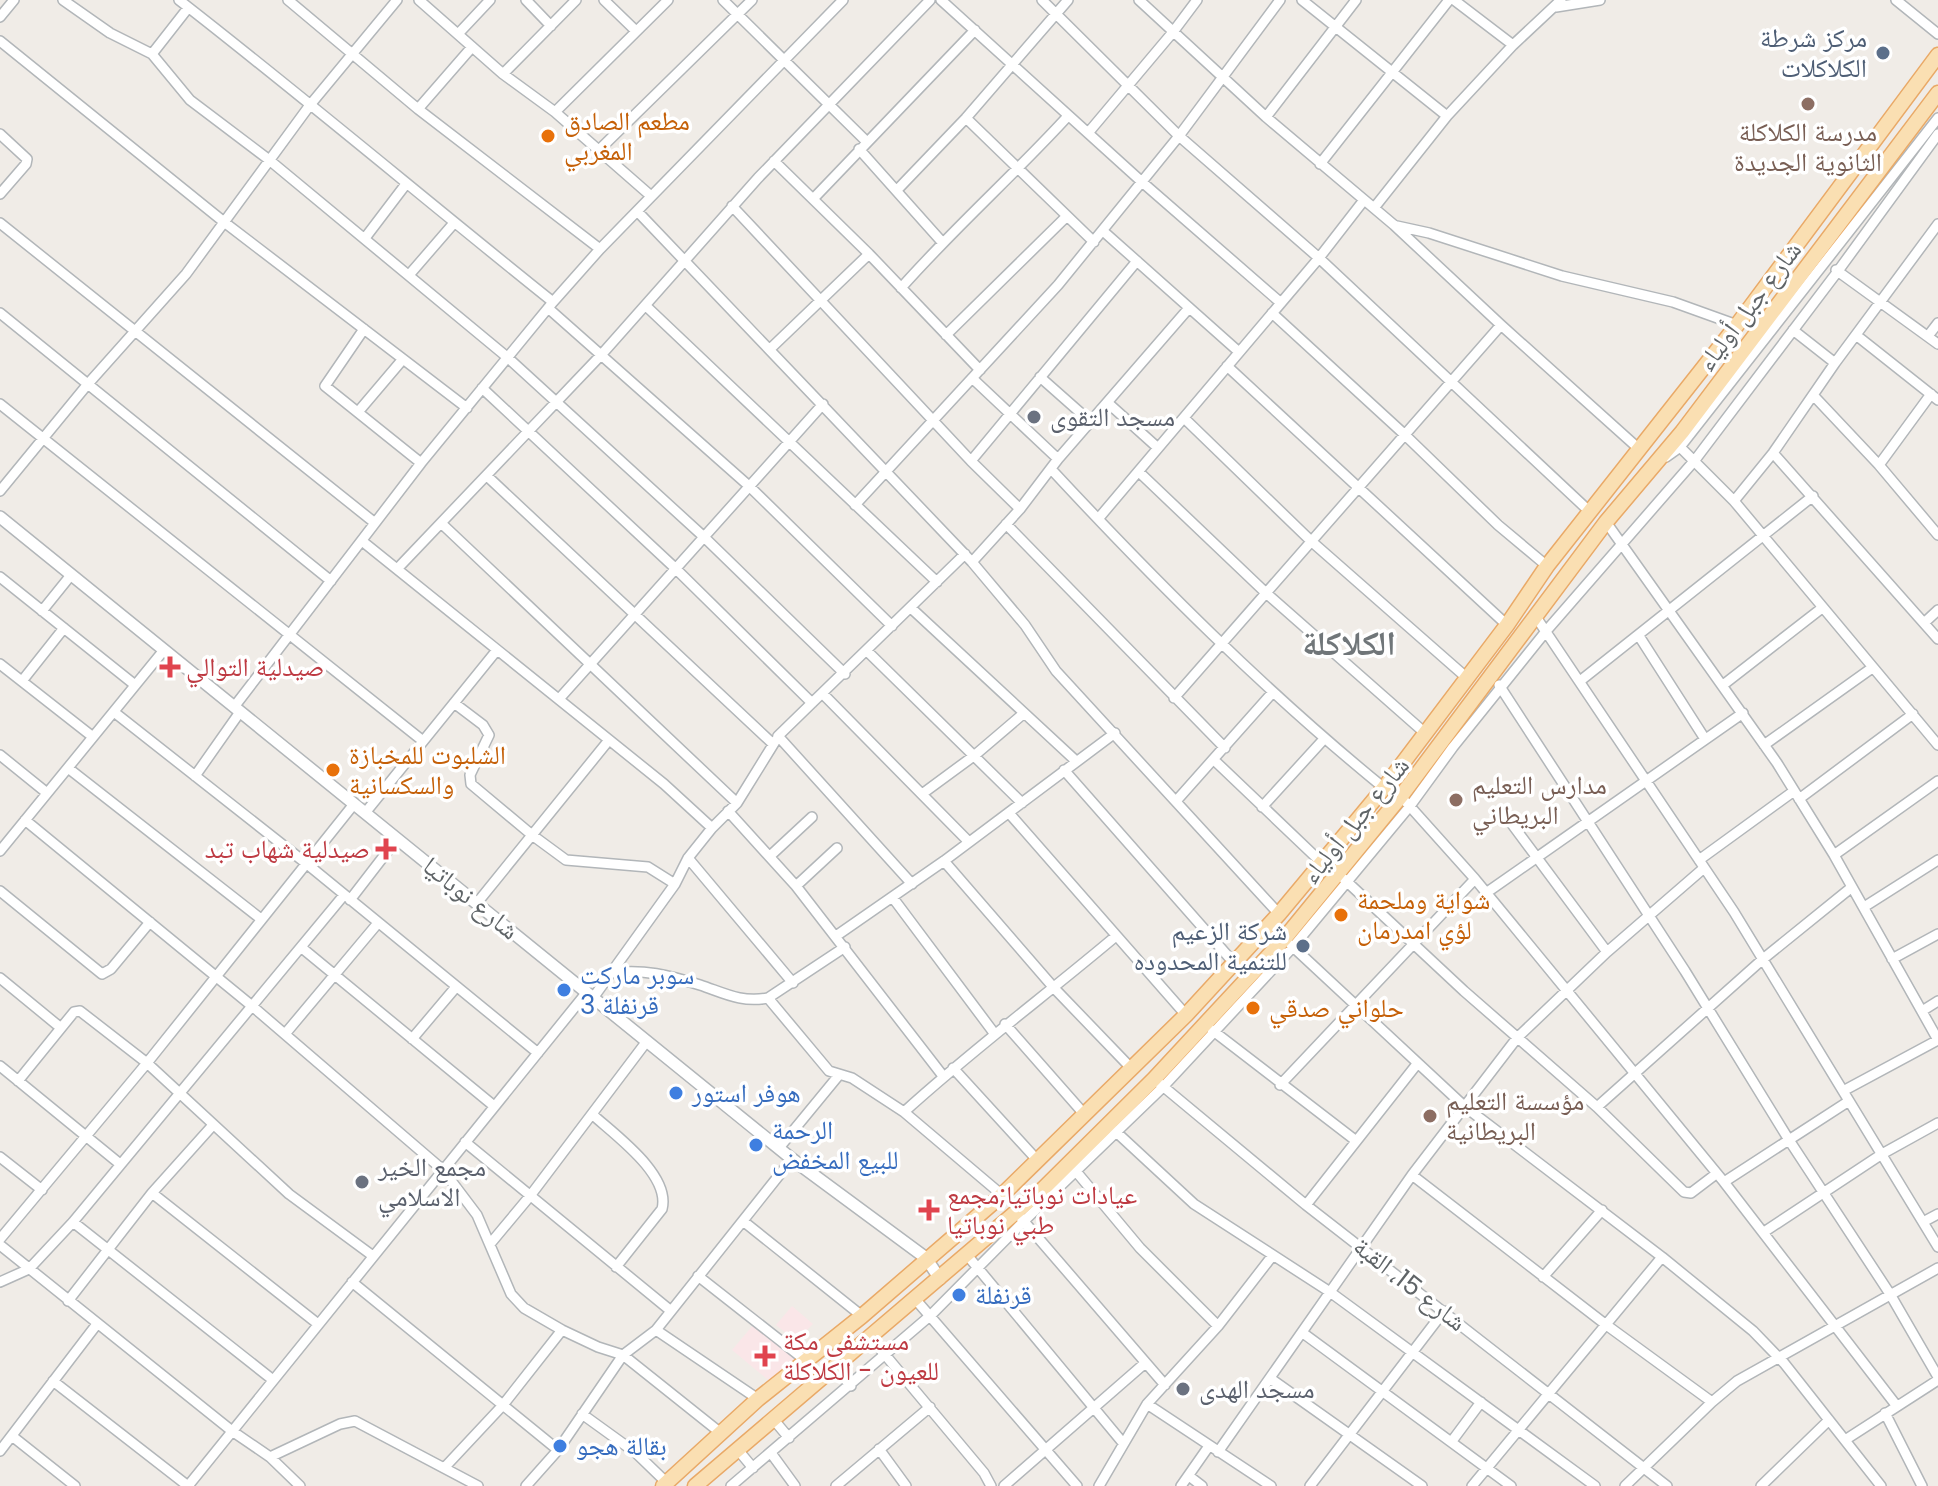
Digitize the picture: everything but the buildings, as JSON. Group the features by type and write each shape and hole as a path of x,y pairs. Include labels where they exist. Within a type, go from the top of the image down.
{"main road":[{"name":"شارع جبل أولياء","path":"665,1485 758,1399 862,1316 1002,1195 1186,1015 1279,914 1384,788 1507,625 1547,566 1737,325 1938,55"},
{"name":"شارع جبل أولياء","path":"695,1486 967,1255 1020,1217 1159,1083 1288,943 1406,801 1496,682 1536,617 1606,522 1660,460 1938,93"}],"street":[{"path":"0,17 14,0"},
{"path":"63,0 110,33 152,54 190,100 268,159 507,357 704,537 845,674"},
{"path":"179,0 366,147 551,305 749,486 892,626"},
{"path":"288,0 418,109 600,249"},
{"path":"0,491 87,385 186,274 268,159 397,0"},
{"path":"419,0 651,196"},
{"path":"458,34 490,0"},
{"path":"526,0 551,26"},
{"path":"503,74 576,0"},
{"path":"604,0 636,31"},
{"path":"555,112 668,0"},
{"path":"723,0 828,104 942,242"},
{"path":"599,150 752,0"},
{"path":"195,776 237,709 290,636 421,463 507,357 600,249 843,0"},
{"path":"398,568 557,404 732,206 930,0"},
{"path":"941,0 1281,303"},
{"path":"1042,0 1179,136 1319,258 1589,511"},
{"path":"897,190 966,118 1068,0"},
{"path":"1088,133 1197,0"},
{"path":"855,505 1094,242 1179,136 1280,0"},
{"path":"1302,0 1447,116"},
{"path":"1266,117 1356,0"},
{"path":"1320,164 1391,71 1452,0 1513,45"},
{"path":"1374,208 1447,116 1513,45 1558,3 1600,0"},
{"path":"1896,0 1938,34"},
{"path":"1141,1 1222,78 1394,225 1638,448"},
{"path":"152,54 188,8"},
{"path":"813,199 975,30"},
{"path":"0,41 224,222 467,408"},
{"path":"418,109 472,47"},
{"path":"901,288 942,242 1019,170 1068,116"},
{"path":"966,118 1094,242"},
{"path":"1660,460 1680,447 1938,118"},
{"path":"0,134 27,159 0,194"},
{"path":"1845,1440 1938,1378 1890,1294 1789,1140 1590,822 1496,682 1547,630 1695,460 1938,134"},
{"path":"774,161 980,370"},
{"path":"365,238 406,184"},
{"path":"1098,519 1319,258 1364,200"},
{"path":"732,206 971,461 1020,509"},
{"path":"637,211 968,558 1025,625 1056,671 1279,914"},
{"path":"946,335 1067,216"},
{"path":"0,223 375,523"},
{"path":"409,275 454,223"},
{"path":"1734,501 1773,453 1938,224"},
{"path":"1394,225 1429,233 1562,276 1673,302 1737,325"},
{"path":"1103,231 1239,352"},
{"path":"770,349 869,254"},
{"path":"971,461 1137,261"},
{"path":"1827,262 1938,344"},
{"path":"646,306 937,582"},
{"path":"53,1381 188,1486 494,1106 611,973 675,884 688,858 737,803 779,735 937,582 1006,524 1189,308"},
{"path":"0,313 331,581"},
{"path":"1272,313 1498,525 1547,566"},
{"path":"1928,336 1938,323"},
{"path":"1174,698 1501,325"},
{"path":"364,329 325,386 421,463"},
{"path":"1793,330 1835,363"},
{"path":"1856,335 1934,397 1879,465"},
{"path":"358,412 403,359"},
{"path":"1227,366 1507,625"},
{"path":"1040,377 1092,423"},
{"path":"972,378 1058,459"},
{"path":"482,388 675,568 812,703"},
{"path":"1813,395 1879,465 1938,535"},
{"path":"1108,403 1158,448"},
{"path":"0,404 423,741"},
{"path":"559,699 823,404"},
{"path":"1184,418 1311,541 1467,678"},
{"path":"1680,447 1734,501 1938,745"},
{"path":"1773,453 1938,639"},
{"path":"1051,469 1222,645 1324,739 1384,788"},
{"path":"1139,472 1266,593 1425,733"},
{"path":"487,476 775,740 912,884"},
{"path":"1580,681 1813,496"},
{"name":"شارع نوباتيا","path":"0,517 792,1159 926,1258 940,1279"},
{"path":"1606,522 1671,610 1797,795 1938,1040 1843,1091"},
{"path":"441,523 737,803"},
{"path":"1006,524 1225,748"},
{"path":"362,541 664,784 712,828"},
{"path":"42,611 71,575"},
{"path":"0,577 135,685"},
{"path":"911,608 1076,761"},
{"path":"1723,685 1822,608"},
{"path":"1924,623 1938,610"},
{"path":"1536,617 1763,959 1938,1247"},
{"path":"22,681 64,628"},
{"path":"1639,636 1705,739"},
{"path":"1,846 164,650"},
{"path":"365,813 497,650"},
{"path":"867,651 1022,803"},
{"path":"0,664 93,737"},
{"path":"1764,745 1872,668"},
{"path":"1177,800 1273,692"},
{"path":"823,694 969,842"},
{"path":"454,703 483,725 489,735 470,775 471,784 532,835 566,860 648,867 675,884"},
{"path":"114,712 307,864 538,1053"},
{"path":"1486,893 1743,713"},
{"path":"922,794 1023,714"},
{"path":"1181,1486 1271,1379 1412,1175 1517,1038 1702,864 1913,714"},
{"path":"836,936 944,861 1115,733"},
{"path":"1262,807 1324,739"},
{"path":"477,903 609,740"},
{"path":"0,755 47,793"},
{"path":"1214,760 1322,863"},
{"path":"68,768 261,919"},
{"path":"1064,770 1234,963"},
{"path":"1834,855 1938,781"},
{"path":"1406,801 1475,879 1764,1232 1896,1405"},
{"path":"299,1486 270,1457 232,1431 68,1301 0,1242 354,804"},
{"path":"728,811 796,886 943,1076"},
{"path":"1009,813 1186,1015"},
{"path":"1506,816 1607,952"},
{"path":"770,856 812,817"},
{"path":"25,820 252,1006 443,1170 477,1215 511,1294 518,1302 562,1330 623,1355 722,1434"},
{"path":"0,1282 29,1269 73,1222 179,1092 397,839"},
{"path":"796,886 837,848"},
{"path":"688,858 793,983"},
{"path":"1864,907 1938,860"},
{"path":"944,861 1054,988 1131,1068"},
{"path":"1343,878 1597,1107 1687,1194 1789,1140 1849,1101"},
{"path":"1280,1085 1475,879"},
{"path":"1597,1107 1707,1007 1852,887"},
{"path":"0,891 102,974 111,969 150,922"},
{"path":"893,898 994,1033"},
{"path":"285,1034 378,923"},
{"path":"1892,959 1938,934"},
{"path":"904,1112 994,1033 1116,936"},
{"path":"1288,943 1464,1106 1738,1318 1777,1356 1881,1486"},
{"path":"611,973 640,970 753,1001 768,998 845,947"},
{"path":"302,948 494,1106"},
{"path":"0,978 61,1028"},
{"path":"412,1039 456,987"},
{"path":"768,998 825,1067 852,1078 904,1112 1002,1195"},
{"path":"1922,1011 1938,1001"},
{"path":"18,1081 74,1012 80,1011 147,1063 289,1194 373,1256"},
{"path":"1005,1024 1085,1115"},
{"path":"1210,1029 1355,1140"},
{"path":"490,1244 593,1115 647,1041"},
{"path":"1306,1205 1417,1064"},
{"path":"0,1066 120,1164"},
{"path":"953,1068 1038,1161"},
{"path":"779,1148 839,1075"},
{"name":"شارع 15، القبة","path":"1159,1083 1306,1205 1667,1486"},
{"path":"593,1115 643,1161 661,1187 664,1200 662,1209 616,1267"},
{"path":"1764,1232 1882,1154 1938,1123"},
{"path":"68,1301 152,1193 213,1125"},
{"path":"1113,1129 1194,1204 1330,1292 1595,1486"},
{"path":"465,1142 671,1311"},
{"path":"0,1157 42,1190"},
{"path":"526,1486 558,1450 623,1355 656,1330 792,1159"},
{"path":"1073,1168 1140,1248 1218,1326"},
{"path":"1412,1175 1712,1402"},
{"path":"152,1193 318,1324"},
{"path":"1543,1277 1602,1210"},
{"path":"1923,1222 1938,1214"},
{"path":"731,1486 931,1315 978,1268 1020,1217 1165,1385"},
{"path":"743,1221 862,1316"},
{"path":"73,1222 273,1380"},
{"path":"967,1255 1123,1443"},
{"path":"1099,1486 1147,1404 1218,1326 1273,1255"},
{"path":"1472,1486 1662,1257"},
{"path":"1625,1486 1737,1381 1938,1268"},
{"path":"698,1276 805,1360"},
{"path":"352,1282 558,1450"},
{"path":"916,1300 1077,1486"},
{"path":"1310,1486 1385,1392 1444,1311"},
{"path":"0,1451 97,1324"},
{"path":"445,1467 503,1405 562,1330"},
{"path":"656,1330 758,1399"},
{"path":"1303,1333 1511,1486"},
{"path":"871,1338 984,1473 991,1486"},
{"path":"1004,1486 1144,1364"},
{"path":"835,1368 851,1386"},
{"path":"1271,1379 1422,1486"},
{"path":"1452,1441 1481,1402"},
{"path":"1147,1404 1271,1486"},
{"path":"836,1486 930,1407"},
{"path":"1885,1413 1922,1486"},
{"path":"582,1414 636,1453 665,1485"},
{"path":"774,1420 789,1438"},
{"path":"1761,1486 1829,1420"},
{"path":"270,1457 349,1421 368,1427 478,1486"},
{"path":"12,1436 75,1486"},
{"path":"879,1449 906,1486"},
{"path":"738,1450 753,1468"},
{"path":"771,1453 795,1486"},
{"path":"1189,1476 1202,1486"}],"shaded area":[{"path":"792,1306 813,1324 796,1341 776,1325"},
{"name":"مستشفى مكة للعيون - الكلاكلة","path":"754,1324 798,1362 772,1383 732,1350"}],"place":[{"name":"مركز شرطة الكلاكلات","path":"1883,53"},
{"name":"مدرسة الكلاكلة الثانوية الجديدة","path":"1808,104"},
{"name":"مطعم الصادق المغربي","path":"548,136"},
{"name":"مسجد التقوى","path":"1034,417"},
{"name":"صيدلية التوالي","path":"170,667"},
{"name":"الشلبوت للمخبازة والسكسانية","path":"333,770"},
{"name":"مدارس التعليم البريطاني","path":"1456,800"},
{"name":"صيدلية شهاب تبد","path":"386,849"},
{"name":"شواية وملحمة لؤي امدرمان","path":"1341,915"},
{"name":"شركة الزعيم للتنمية المحدوده","path":"1303,946"},
{"name":"سوبر ماركت قرنفلة 3","path":"564,990"},
{"name":"حلواني صدقي","path":"1253,1008"},
{"name":"هوفر استور","path":"676,1093"},
{"name":"مؤسسة التعليم البريطانية","path":"1430,1116"},
{"name":"الرحمة للبيع المخفض","path":"756,1145"},
{"name":"مجمع الخير الاسلامي","path":"362,1182"},
{"name":"عيادات نوباتيا;مجمع طبي نوباتيا","path":"929,1210"},
{"name":"قرنفلة","path":"959,1295"},
{"name":"مستشفى مكة للعيون - الكلاكلة","path":"765,1356"},
{"name":"مسجد الهدى","path":"1183,1389"},
{"name":"بقالة هجو","path":"560,1446"}],"district":[{"name":"الكلاكلة","path":"1349,643"}]}
